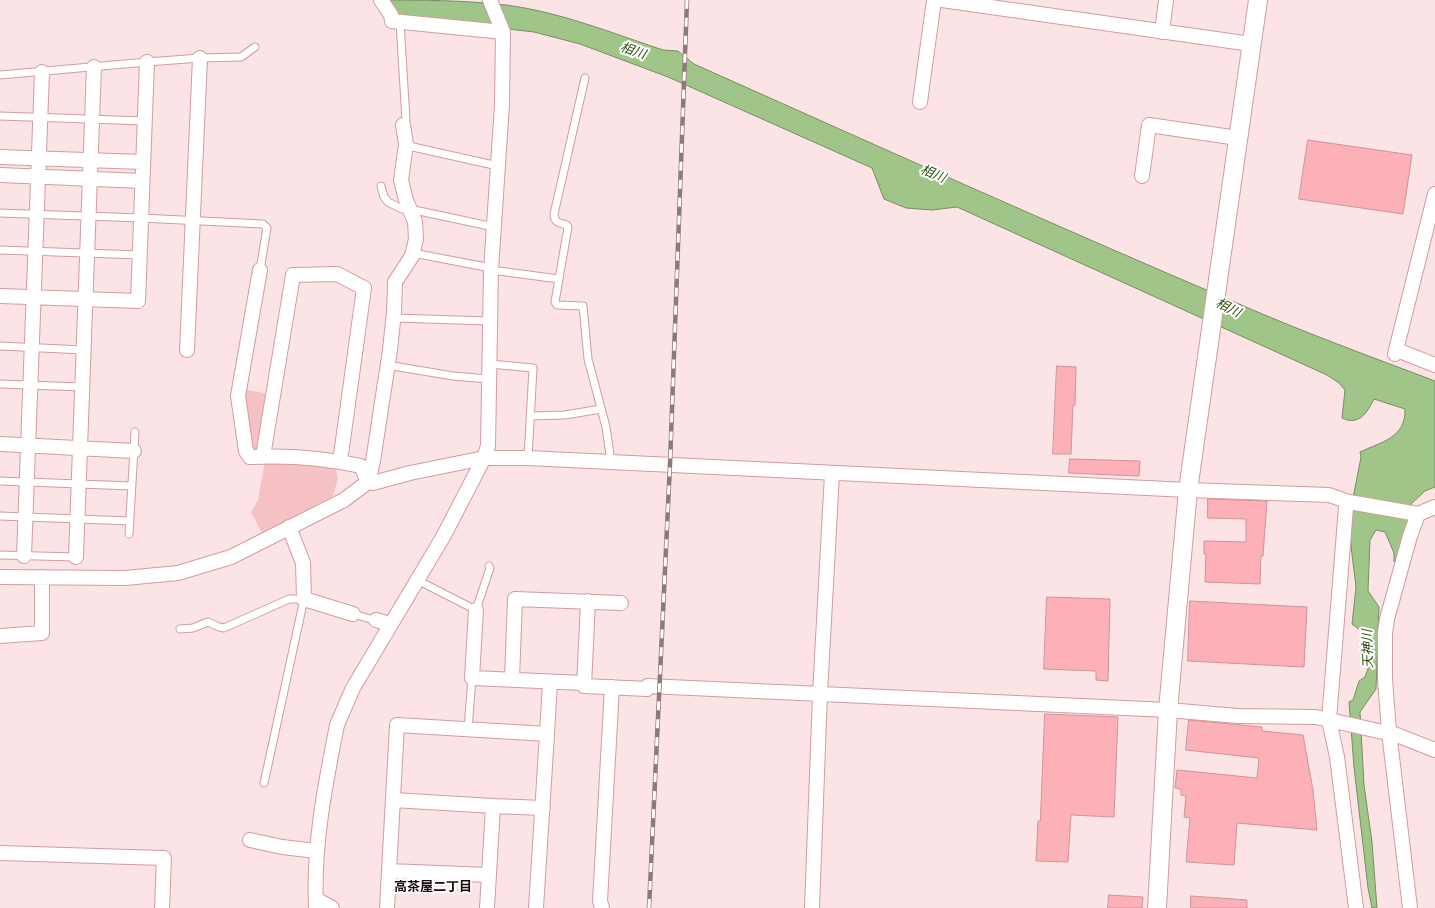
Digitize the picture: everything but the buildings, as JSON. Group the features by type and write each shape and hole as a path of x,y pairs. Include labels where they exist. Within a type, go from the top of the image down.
{"street":[{"path":"381,0 391,15 392,21 503,32"},
{"path":"332,908 316,903 315,878 324,792 337,725 353,688 443,537 484,458 488,446 490,364 489,321 502,105 503,32 490,0"},
{"path":"920,102 934,0"},
{"path":"942,0 1001,4 1162,32 1251,44"},
{"path":"1162,32 1166,0"},
{"path":"1156,908 1168,710 1188,490 1258,0"},
{"path":"187,350 200,58"},
{"path":"0,296 138,301 147,62"},
{"path":"76,557 94,67"},
{"path":"24,556 42,72"},
{"path":"0,577 125,578 178,573 231,557 344,500 368,482 373,462 394,318 395,282 413,253 416,239 415,222 406,200 401,180 405,157 403,125"},
{"path":"1142,176 1149,125 1238,138"},
{"path":"0,157 143,162"},
{"path":"0,175 142,181"},
{"path":"1435,194 1396,352 1435,365"},
{"path":"260,270 238,402 246,451 250,457 263,456 312,458 361,466 368,482"},
{"path":"263,456 293,275 337,274 364,288 340,462"},
{"path":"0,444 134,451"},
{"path":"368,482 373,483 484,458 528,458 832,474 1329,495 1349,502 1418,514 1435,507"},
{"path":"812,908 820,694 832,474"},
{"path":"1349,502 1346,507 1342,554 1332,721 1356,908"},
{"path":"1410,908 1386,732 1385,633 1387,619 1410,536 1418,514"},
{"path":"289,527 303,563 304,599 353,614"},
{"path":"0,636 42,633 42,577"},
{"path":"512,679 515,598 621,603"},
{"path":"584,683 588,601"},
{"path":"476,610 472,678 584,683 584,686 647,689 648,686 1168,710 1238,716 1316,717 1386,732 1435,750"},
{"path":"376,620 390,624"},
{"path":"536,908 550,682"},
{"path":"602,908 600,901 612,687"},
{"path":"387,908 397,725 547,734"},
{"path":"393,800 543,808"},
{"path":"487,908 493,806"},
{"path":"250,840 282,847 317,851"},
{"path":"0,853 164,858 162,908"},
{"path":"389,871 488,875"}],"lane":[{"path":"400,22 406,120 403,125"},
{"path":"0,76 147,62 241,57 255,47"},
{"path":"585,78 554,214 554,219 556,222 567,225 568,227 556,304 583,306 588,359 606,427 611,462"},
{"path":"0,116 144,121"},
{"path":"405,141 413,147 498,166"},
{"path":"381,186 384,198 394,206 494,227"},
{"path":"0,213 262,224 267,228 267,232 260,270"},
{"path":"0,250 140,254"},
{"path":"413,253 491,269 559,279"},
{"path":"394,318 489,321"},
{"path":"0,346 83,350"},
{"path":"490,364 533,368 528,458"},
{"path":"387,365 453,376 489,380"},
{"path":"0,384 82,387"},
{"path":"531,416 565,415 601,409"},
{"path":"129,534 135,432"},
{"path":"0,481 132,486"},
{"path":"0,516 130,521"},
{"path":"0,555 76,557"},
{"path":"417,580 476,610 490,568 489,566"},
{"path":"180,629 193,628 208,622 219,628 224,628 289,599 304,599 264,783"},
{"path":"353,614 376,620"},
{"path":"468,729 472,678"}],"shaded area":[{"path":"242,389 270,394 261,451 254,454"},
{"path":"265,461 334,464 338,478 333,496 262,533 251,512 258,500"}],"water":[{"path":"376,0 473,2 526,8 586,24 663,50 678,51 694,64 1102,245 1287,324 1435,381 1435,487 1425,491 1411,504 1406,542 1394,562 1394,553 1385,532 1376,530 1370,540 1368,591 1379,607 1376,689 1360,712 1364,785 1372,842 1377,908 1372,908 1368,888 1354,767 1349,702 1353,700 1359,681 1365,677 1369,666 1365,637 1360,630 1352,624 1356,587 1350,538 1353,498 1361,457 1360,452 1384,442 1397,433 1404,419 1405,409 1374,399 1362,417 1353,420 1342,418 1345,390 1339,383 1327,375 957,207 932,210 906,208 884,199 872,168 668,77 580,44 534,32 397,16"}],"railway":[{"path":"649,908 670,464 687,0"}],"district":[{"name":"高茶屋二丁目","path":"433,887"}],"water label":[{"name":"相川","path":"633,51"},
{"name":"相川","path":"933,174"},
{"name":"相川","path":"1228,308"},
{"name":"天神川","path":"1368,649"}]}
